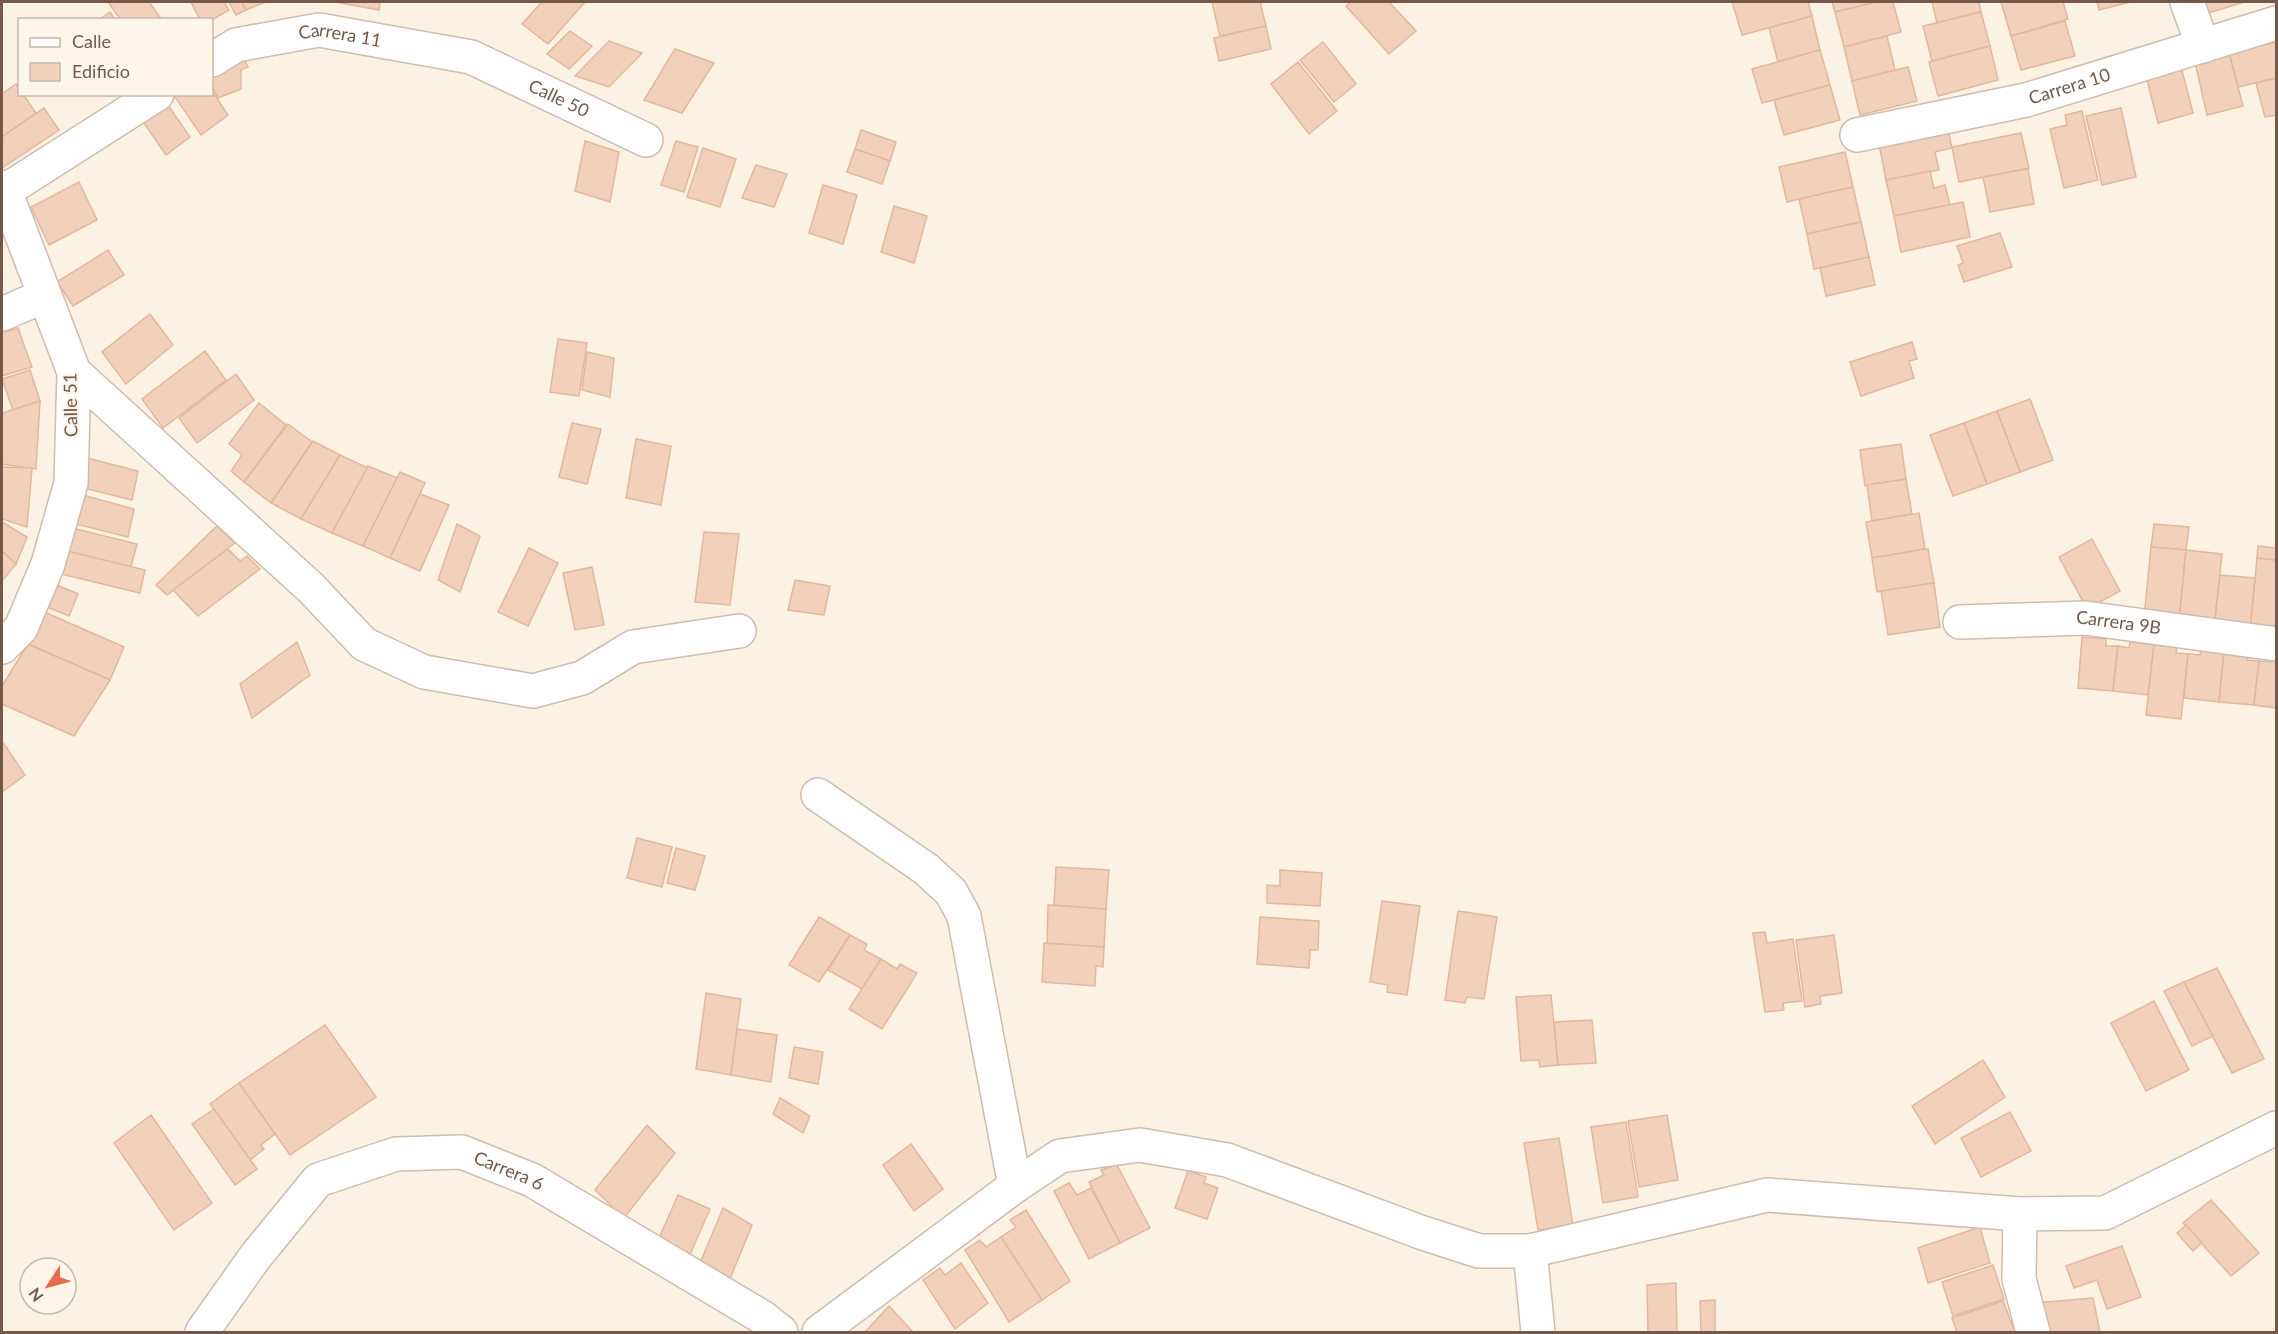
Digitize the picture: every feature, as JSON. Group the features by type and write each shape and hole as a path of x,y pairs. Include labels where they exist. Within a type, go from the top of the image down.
{"street":[{"path":"2187,2 2203,46"},
{"name":"Carrera 10","path":"1857,135 2026,100 2277,23"},
{"name":"Carrera 11","path":"213,59 236,45 319,30 471,57"},
{"name":"Calle 50","path":"471,57 646,140"},
{"path":"3,189 154,96"},
{"name":"Calle 51","path":"3,189 74,372 71,483 48,564 11,638"},
{"path":"2,314 44,296"},
{"path":"74,372 311,588 364,644 424,672 532,691 582,678 633,647 739,631"},
{"name":"Carrera 9B","path":"1960,622 2085,618 2277,644"},
{"path":"818,795 926,870 951,892 964,916 1015,1185"},
{"path":"819,1332 1015,1185 1060,1156 1140,1145 1227,1160 1423,1233 1479,1251 1530,1251 1767,1196 2020,1214 2105,1213 2277,1128"},
{"name":"Carrera 6","path":"202,1332 255,1257 318,1180 396,1154 462,1152 532,1180 762,1317 781,1332"},
{"path":"2020,1214 2019,1279 2032,1332"},
{"path":"1530,1251 1538,1332"}],"building":[{"path":"108,2 149,2 161,18 120,18"},
{"path":"191,2 224,2 229,10 213,19 199,18"},
{"path":"229,2 242,2 246,10 236,15"},
{"path":"242,2 266,2 246,10"},
{"path":"335,2 380,2 379,10"},
{"path":"542,2 585,2 548,44 522,24"},
{"path":"1212,2 1260,2 1266,26 1220,36"},
{"path":"1351,2 1389,2 1416,31 1389,54 1346,6"},
{"path":"1732,2 1808,2 1812,16 1742,35"},
{"path":"1832,2 1876,2 1835,12"},
{"path":"1876,2 1893,2 1901,32 1844,47 1835,12"},
{"path":"1932,2 1979,2 1981,12 1937,23"},
{"path":"2001,2 2063,2 2068,19 2011,36"},
{"path":"2097,2 2130,2 2099,10"},
{"path":"2194,2 2244,2 2199,16"},
{"path":"110,12 114,18 102,18"},
{"path":"1981,12 1990,46 1932,61 1923,26"},
{"path":"1812,16 1820,50 1778,62 1769,28"},
{"path":"2065,21 2075,56 2021,70 2011,36"},
{"path":"1266,26 1271,49 1219,61 1214,38"},
{"path":"570,31 592,46 569,69 547,54"},
{"path":"1887,36 1895,70 1852,81 1844,47"},
{"path":"609,41 642,53 609,87 575,76"},
{"path":"1323,42 1356,84 1334,102 1300,60"},
{"path":"2276,42 2276,78 2238,87 2229,53"},
{"path":"1990,46 1998,80 1938,96 1929,62"},
{"path":"675,49 714,63 682,113 644,100"},
{"path":"1820,50 1830,85 1762,103 1752,69"},
{"path":"2229,53 2243,106 2207,115 2195,62"},
{"path":"241,54 248,67 241,70 241,89 218,98 213,88 213,66"},
{"path":"1298,62 1337,111 1309,134 1271,84"},
{"path":"2180,63 2193,113 2158,123 2145,72"},
{"path":"1908,67 1917,101 1860,115 1852,81"},
{"path":"2276,78 2276,115 2265,117 2256,83"},
{"path":"16,84 18,96 24,96 36,113 2,137 2,94"},
{"path":"1830,85 1840,120 1784,135 1774,100"},
{"path":"213,92 228,115 201,135 174,96 213,96"},
{"path":"163,98 190,137 166,155 139,116"},
{"path":"44,108 59,130 2,168 2,137"},
{"path":"2121,108 2136,177 2102,185 2086,116"},
{"path":"2082,111 2098,180 2064,188 2050,129 2067,125 2065,115"},
{"path":"861,130 896,142 890,161 855,149"},
{"path":"1948,130 1952,148 1935,152 1939,170 1886,180 1879,144"},
{"path":"2021,133 2029,168 1959,182 1952,147"},
{"path":"585,141 619,152 610,202 575,191"},
{"path":"676,141 698,147 684,192 661,185"},
{"path":"703,148 736,159 720,207 687,197"},
{"path":"855,149 890,161 882,184 847,172"},
{"path":"1845,152 1853,187 1787,202 1779,167"},
{"path":"756,165 787,174 774,207 742,198"},
{"path":"2028,169 2034,204 1990,212 1983,177"},
{"path":"1930,171 1934,188 1945,185 1950,205 1894,216 1886,180"},
{"path":"79,182 97,220 49,245 31,207"},
{"path":"823,185 857,195 843,244 809,233"},
{"path":"1853,187 1861,222 1807,234 1799,199"},
{"path":"1963,202 1970,237 1901,252 1894,216"},
{"path":"894,206 927,216 914,263 881,252"},
{"path":"1861,222 1869,257 1814,269 1807,234"},
{"path":"2000,233 2012,267 1964,282 1958,265 1963,263 1957,246"},
{"path":"108,250 124,275 73,306 57,282"},
{"path":"1869,257 1875,285 1826,296 1820,268"},
{"path":"150,314 173,345 126,384 102,352"},
{"path":"18,328 32,367 2,376 2,333"},
{"path":"558,339 587,343 579,396 550,392"},
{"path":"1912,342 1917,359 1909,361 1914,378 1861,396 1850,362"},
{"path":"205,351 226,380 163,428 142,399"},
{"path":"587,352 614,358 610,397 582,390"},
{"path":"30,370 40,401 13,410 2,379"},
{"path":"236,374 254,400 197,443 179,418"},
{"path":"2030,399 2053,460 2020,472 1997,411"},
{"path":"40,401 36,469 2,464 2,413"},
{"path":"259,403 286,425 244,482 231,471 242,455 229,444"},
{"path":"1997,411 2020,472 1987,484 1964,423"},
{"path":"572,423 601,429 587,484 559,477"},
{"path":"1964,423 1987,484 1953,496 1930,435"},
{"path":"288,424 312,442 271,503 244,482"},
{"path":"636,439 671,446 661,505 626,498"},
{"path":"313,441 340,455 301,519 271,503"},
{"path":"1901,444 1906,479 1865,486 1860,450"},
{"path":"340,455 368,468 332,533 301,519"},
{"path":"87,458 138,471 132,500 80,487"},
{"path":"368,466 397,478 363,546 332,533"},
{"path":"2,467 32,468 27,527 2,519"},
{"path":"400,472 425,483 390,558 363,546"},
{"path":"1906,479 1912,514 1872,521 1867,485"},
{"path":"79,494 134,509 128,537 72,523"},
{"path":"420,494 449,505 420,571 390,558"},
{"path":"1919,513 1925,549 1872,558 1866,522"},
{"path":"2,522 27,537 16,564 2,551"},
{"path":"457,524 480,536 460,592 438,580"},
{"path":"2154,524 2189,527 2186,550 2151,547"},
{"path":"64,526 137,544 131,567 59,549"},
{"path":"217,526 235,543 167,595 156,585"},
{"path":"704,532 739,534 730,605 695,602"},
{"path":"2092,539 2120,591 2087,609 2059,557"},
{"path":"2258,546 2276,548 2276,560 2257,558"},
{"path":"2151,547 2186,550 2179,621 2144,618"},
{"path":"529,548 558,563 528,626 498,612"},
{"path":"59,549 145,570 140,593 53,572"},
{"path":"228,549 240,561 247,556 260,569 198,616 173,590"},
{"path":"1928,549 1934,583 1877,592 1872,558"},
{"path":"2186,550 2222,554 2215,619 2179,621"},
{"path":"2,551 16,564 2,581"},
{"path":"2257,558 2276,560 2276,625 2273,631 2250,629"},
{"path":"592,567 604,625 575,630 563,573"},
{"path":"2220,575 2255,578 2250,629 2226,626 2227,620 2215,619"},
{"path":"795,580 830,586 824,615 788,610"},
{"path":"50,582 78,594 69,616 42,605"},
{"path":"1934,583 1940,627 1888,635 1881,591"},
{"path":"42,611 124,647 110,680 28,644"},
{"path":"2082,637 2106,639 2106,646 2118,646 2113,691 2078,688"},
{"path":"297,642 310,675 252,718 240,684"},
{"path":"2130,642 2154,645 2148,695 2113,691 2118,646 2129,648"},
{"path":"28,644 110,680 74,736 2,704 2,686"},
{"path":"2154,645 2177,647 2176,653 2188,654 2181,719 2146,715"},
{"path":"2201,649 2224,652 2219,702 2184,698 2188,654 2200,655"},
{"path":"2224,652 2248,654 2247,660 2259,661 2254,705 2219,702"},
{"path":"2271,656 2276,657 2276,708 2254,705 2259,661 2271,662"},
{"path":"2,741 25,775 2,792"},
{"path":"637,838 672,847 662,887 627,878"},
{"path":"676,848 705,856 695,890 667,883"},
{"path":"1056,867 1109,870 1106,909 1054,905"},
{"path":"1280,870 1322,873 1320,906 1267,903 1267,885 1280,886"},
{"path":"1382,901 1420,906 1407,995 1387,992 1388,985 1370,982"},
{"path":"1048,905 1106,909 1104,947 1047,944"},
{"path":"1458,911 1497,917 1484,999 1467,997 1465,1003 1445,1000"},
{"path":"819,917 850,935 819,982 789,965"},
{"path":"1260,917 1319,921 1318,950 1310,950 1309,968 1257,964"},
{"path":"1765,932 1767,943 1793,939 1802,1001 1783,1003 1784,1010 1765,1012 1753,933"},
{"path":"850,935 867,944 864,950 881,959 862,989 828,970"},
{"path":"1834,935 1842,993 1820,996 1821,1004 1805,1007 1796,940"},
{"path":"1044,943 1104,947 1103,967 1096,966 1095,986 1042,982"},
{"path":"881,959 897,969 900,964 917,973 882,1029 849,1009"},
{"path":"2217,968 2264,1059 2232,1073 2184,982"},
{"path":"2184,982 2213,1036 2192,1046 2164,991"},
{"path":"706,993 741,999 731,1075 696,1069"},
{"path":"1551,995 1558,1065 1540,1067 1539,1060 1521,1061 1516,997"},
{"path":"2154,1001 2189,1070 2146,1091 2111,1023"},
{"path":"1592,1020 1596,1063 1558,1065 1554,1022"},
{"path":"325,1025 376,1097 290,1155 239,1083"},
{"path":"737,1029 777,1035 771,1082 731,1075"},
{"path":"794,1047 823,1052 818,1084 789,1078"},
{"path":"1983,1060 2005,1097 1935,1144 1912,1106"},
{"path":"239,1083 275,1134 261,1145 264,1149 250,1160 210,1104"},
{"path":"780,1098 810,1116 803,1133 773,1114"},
{"path":"214,1109 257,1169 235,1185 192,1124"},
{"path":"2010,1112 2031,1151 1981,1177 1961,1138"},
{"path":"151,1115 212,1203 174,1230 114,1143"},
{"path":"1667,1115 1678,1180 1639,1187 1628,1121"},
{"path":"1626,1122 1638,1197 1603,1203 1591,1127"},
{"path":"647,1125 675,1153 624,1218 595,1190"},
{"path":"1559,1138 1573,1225 1538,1230 1524,1143"},
{"path":"911,1144 943,1189 914,1211 883,1165"},
{"path":"1117,1165 1150,1228 1120,1243 1089,1182 1104,1175 1101,1170"},
{"path":"1188,1171 1206,1177 1204,1183 1218,1188 1207,1219 1175,1208"},
{"path":"1069,1183 1077,1195 1091,1188 1120,1243 1089,1259 1054,1191"},
{"path":"678,1195 710,1209 687,1261 653,1252"},
{"path":"2211,1200 2259,1253 2231,1276 2183,1223"},
{"path":"723,1208 752,1225 725,1291 696,1273"},
{"path":"1026,1210 1070,1281 1042,1300 1001,1237 1016,1227 1010,1220"},
{"path":"2186,1225 2202,1243 2193,1251 2177,1233"},
{"path":"1980,1227 1990,1263 1928,1283 1918,1248"},
{"path":"1001,1237 1042,1300 1009,1322 965,1250 980,1240 986,1247"},
{"path":"2122,1246 2141,1297 2107,1309 2097,1280 2074,1288 2066,1266"},
{"path":"961,1263 988,1303 955,1329 923,1280 940,1268 945,1275"},
{"path":"1993,1265 2004,1299 1953,1316 1942,1282"},
{"path":"1676,1283 1677,1332 1648,1332 1647,1285"},
{"path":"2093,1298 2100,1332 2040,1332 2035,1303"},
{"path":"1715,1300 1715,1332 1701,1332 1700,1301"},
{"path":"2003,1301 2015,1332 1957,1332 1952,1318"},
{"path":"889,1306 913,1332 865,1332"}]}
